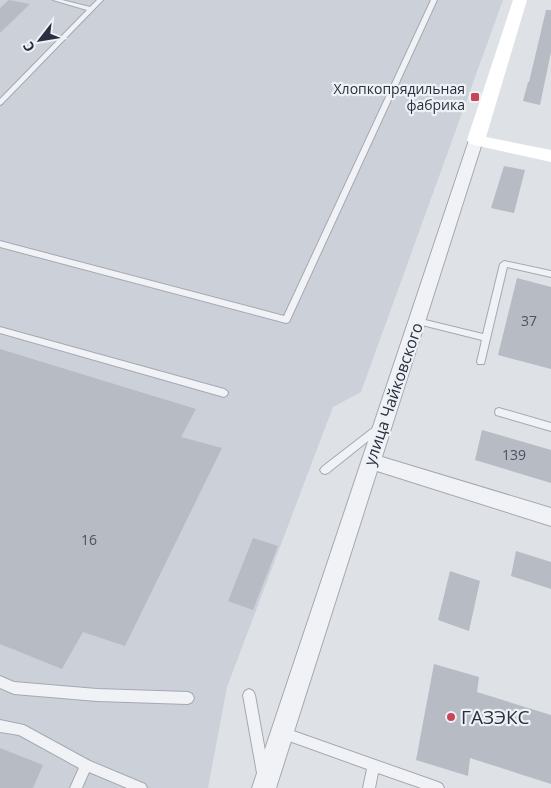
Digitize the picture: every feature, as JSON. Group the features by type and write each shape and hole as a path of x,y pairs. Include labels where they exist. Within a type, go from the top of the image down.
{"main road":[{"name":"улица Чайковского","path":"476,140 520,0"},
{"path":"476,140 551,156"}],"street":[{"name":"улица Чайковского","path":"264,786 476,140"},
{"path":"370,461 551,517"}],"lane":[{"path":"56,0 91,9"},
{"path":"0,103 100,0"},
{"path":"0,244 286,320 434,0"},
{"path":"481,362 504,264 551,274"},
{"path":"417,322 486,338"},
{"path":"0,330 224,393"},
{"path":"499,412 551,427"},
{"path":"325,470 384,424"},
{"path":"0,682 14,688 188,698"},
{"path":"249,695 264,786"},
{"path":"0,726 20,729 86,765 141,788"},
{"path":"282,733 438,788"},
{"path":"76,788 86,765"},
{"path":"369,788 374,766"}],"shaded area":[{"path":"0,0 503,0 361,392 333,407 227,687 208,788 0,788"}],"building":[{"path":"9,0 30,4 0,33 0,8"},
{"path":"546,10 551,10 551,52 540,105 523,101"},
{"path":"504,166 525,170 514,213 491,208"},
{"path":"517,278 551,287 551,369 498,355"},
{"path":"0,349 196,409 181,437 222,448 125,646 83,632 62,669 0,644"},
{"path":"482,430 551,450 551,483 475,460"},
{"path":"253,538 278,546 253,610 228,601"},
{"path":"516,551 551,562 551,589 511,576"},
{"path":"450,571 480,581 469,631 438,620"},
{"path":"434,664 479,677 477,692 551,715 551,784 470,758 468,776 416,760"},
{"path":"0,748 43,765 33,788 0,788"}],"place":[{"name":"Хлопкопрядильная фабрика","path":"475,97"},
{"name":"ГАЗЭКС","path":"451,717"}]}
